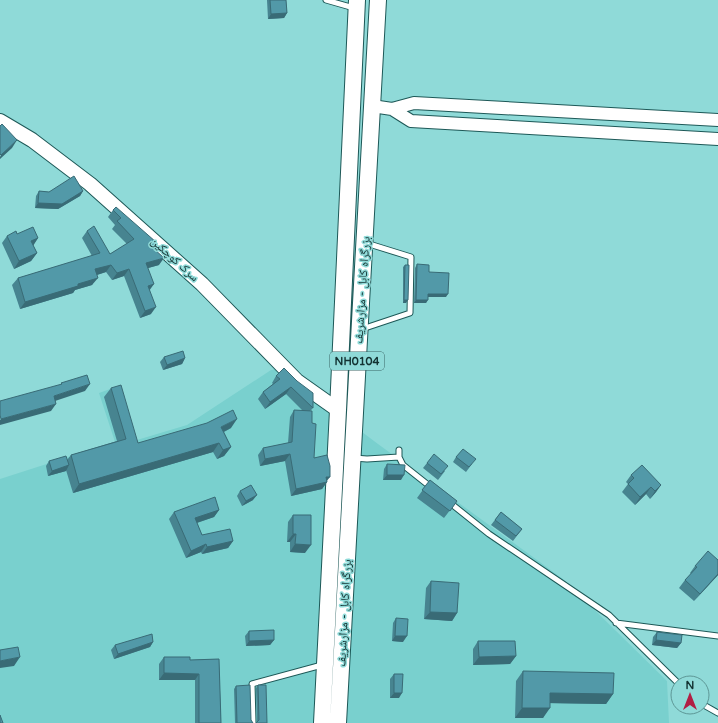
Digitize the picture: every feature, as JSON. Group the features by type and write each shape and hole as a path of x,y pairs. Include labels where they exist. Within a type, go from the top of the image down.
{"highway":[{"name":"بزرگراه کابل - مزارشریف","path":"338,723 378,0"},
{"name":"بزرگراه کابل - مزارشریف","path":"322,723 357,5"}],"main road":[{"name":"سرک کوچکین","path":"0,122 32,140 90,184 202,284 297,381 338,410"}],"street":[{"path":"392,109 414,103 718,120"},
{"path":"372,106 392,109 411,121 718,139"}],"lane":[{"path":"326,0 357,5"},
{"path":"359,330 410,313 411,257 365,243"},
{"path":"399,450 399,457 403,465 437,492"},
{"path":"352,458 367,459 399,457"},
{"path":"443,496 489,534 609,615 670,675"},
{"path":"616,623 718,636"},
{"path":"253,723 252,684 325,665"}],"shaded area":[{"path":"278,369 563,579 667,681 669,723 0,723 0,479 115,442 99,393 113,388 137,440 187,425 271,370"}],"building":[{"path":"270,0 286,0 287,13 271,14"},
{"path":"2,124 17,140 1,155 0,126"},
{"path":"74,176 83,191 62,204 38,203 39,191 49,192"},
{"path":"116,207 156,242 152,247 164,258 146,263 154,284 148,286 156,307 145,311 129,269 117,273 111,265 95,269 98,278 78,284 78,286 25,302 18,278 100,253 87,231 94,226 110,254 134,239 117,221 121,218 113,210"},
{"path":"33,227 38,238 31,241 37,253 19,261 7,236 16,231 17,234"},
{"path":"417,264 429,265 429,272 449,273 448,294 428,294 428,300 416,300"},
{"path":"405,265 409,265 408,300 404,300"},
{"path":"183,351 185,358 167,365 164,357"},
{"path":"284,368 297,381 313,393 313,408 291,387 270,402 263,392 280,379 276,376"},
{"path":"87,375 90,384 54,396 56,404 1,419 0,401 62,384 61,383"},
{"path":"121,385 138,443 207,423 233,410 237,419 221,427 231,447 223,450 219,443 79,484 71,455 126,439 111,388"},
{"path":"294,410 312,411 312,423 316,424 314,458 327,455 330,466 330,477 326,477 327,482 296,489 290,454 265,459 263,448 292,442"},
{"path":"463,449 476,459 469,467 456,457"},
{"path":"434,454 448,466 441,474 427,463"},
{"path":"66,456 69,465 52,471 49,461"},
{"path":"387,464 405,465 404,475 387,475"},
{"path":"642,465 661,485 655,491 651,487 640,497 628,484 634,478 631,475"},
{"path":"430,480 457,501 450,511 422,490"},
{"path":"251,485 257,495 246,501 240,491"},
{"path":"215,497 219,510 195,518 202,535 230,529 233,541 207,547 206,544 191,551 174,512"},
{"path":"501,512 522,529 516,536 495,520"},
{"path":"293,515 311,515 311,545 295,544 296,534 293,534"},
{"path":"708,551 718,560 718,574 700,594 685,580 697,567 695,566"},
{"path":"431,581 459,583 457,613 430,612"},
{"path":"396,618 408,619 407,636 395,636"},
{"path":"274,630 274,640 249,641 249,631"},
{"path":"657,632 682,635 681,643 656,640"},
{"path":"152,634 153,642 118,654 115,645"},
{"path":"478,641 515,641 516,656 479,657"},
{"path":"18,647 20,657 0,661 0,650"},
{"path":"164,657 190,657 190,660 219,659 221,723 199,723 199,674 164,673"},
{"path":"523,671 614,673 613,694 550,693 550,708 522,708"},
{"path":"394,674 403,674 402,693 394,693"},
{"path":"250,685 251,720 253,723 237,723 236,686"},
{"path":"258,685 266,685 267,723 256,723 259,720"},
{"path":"0,715 3,723 0,723"}]}
